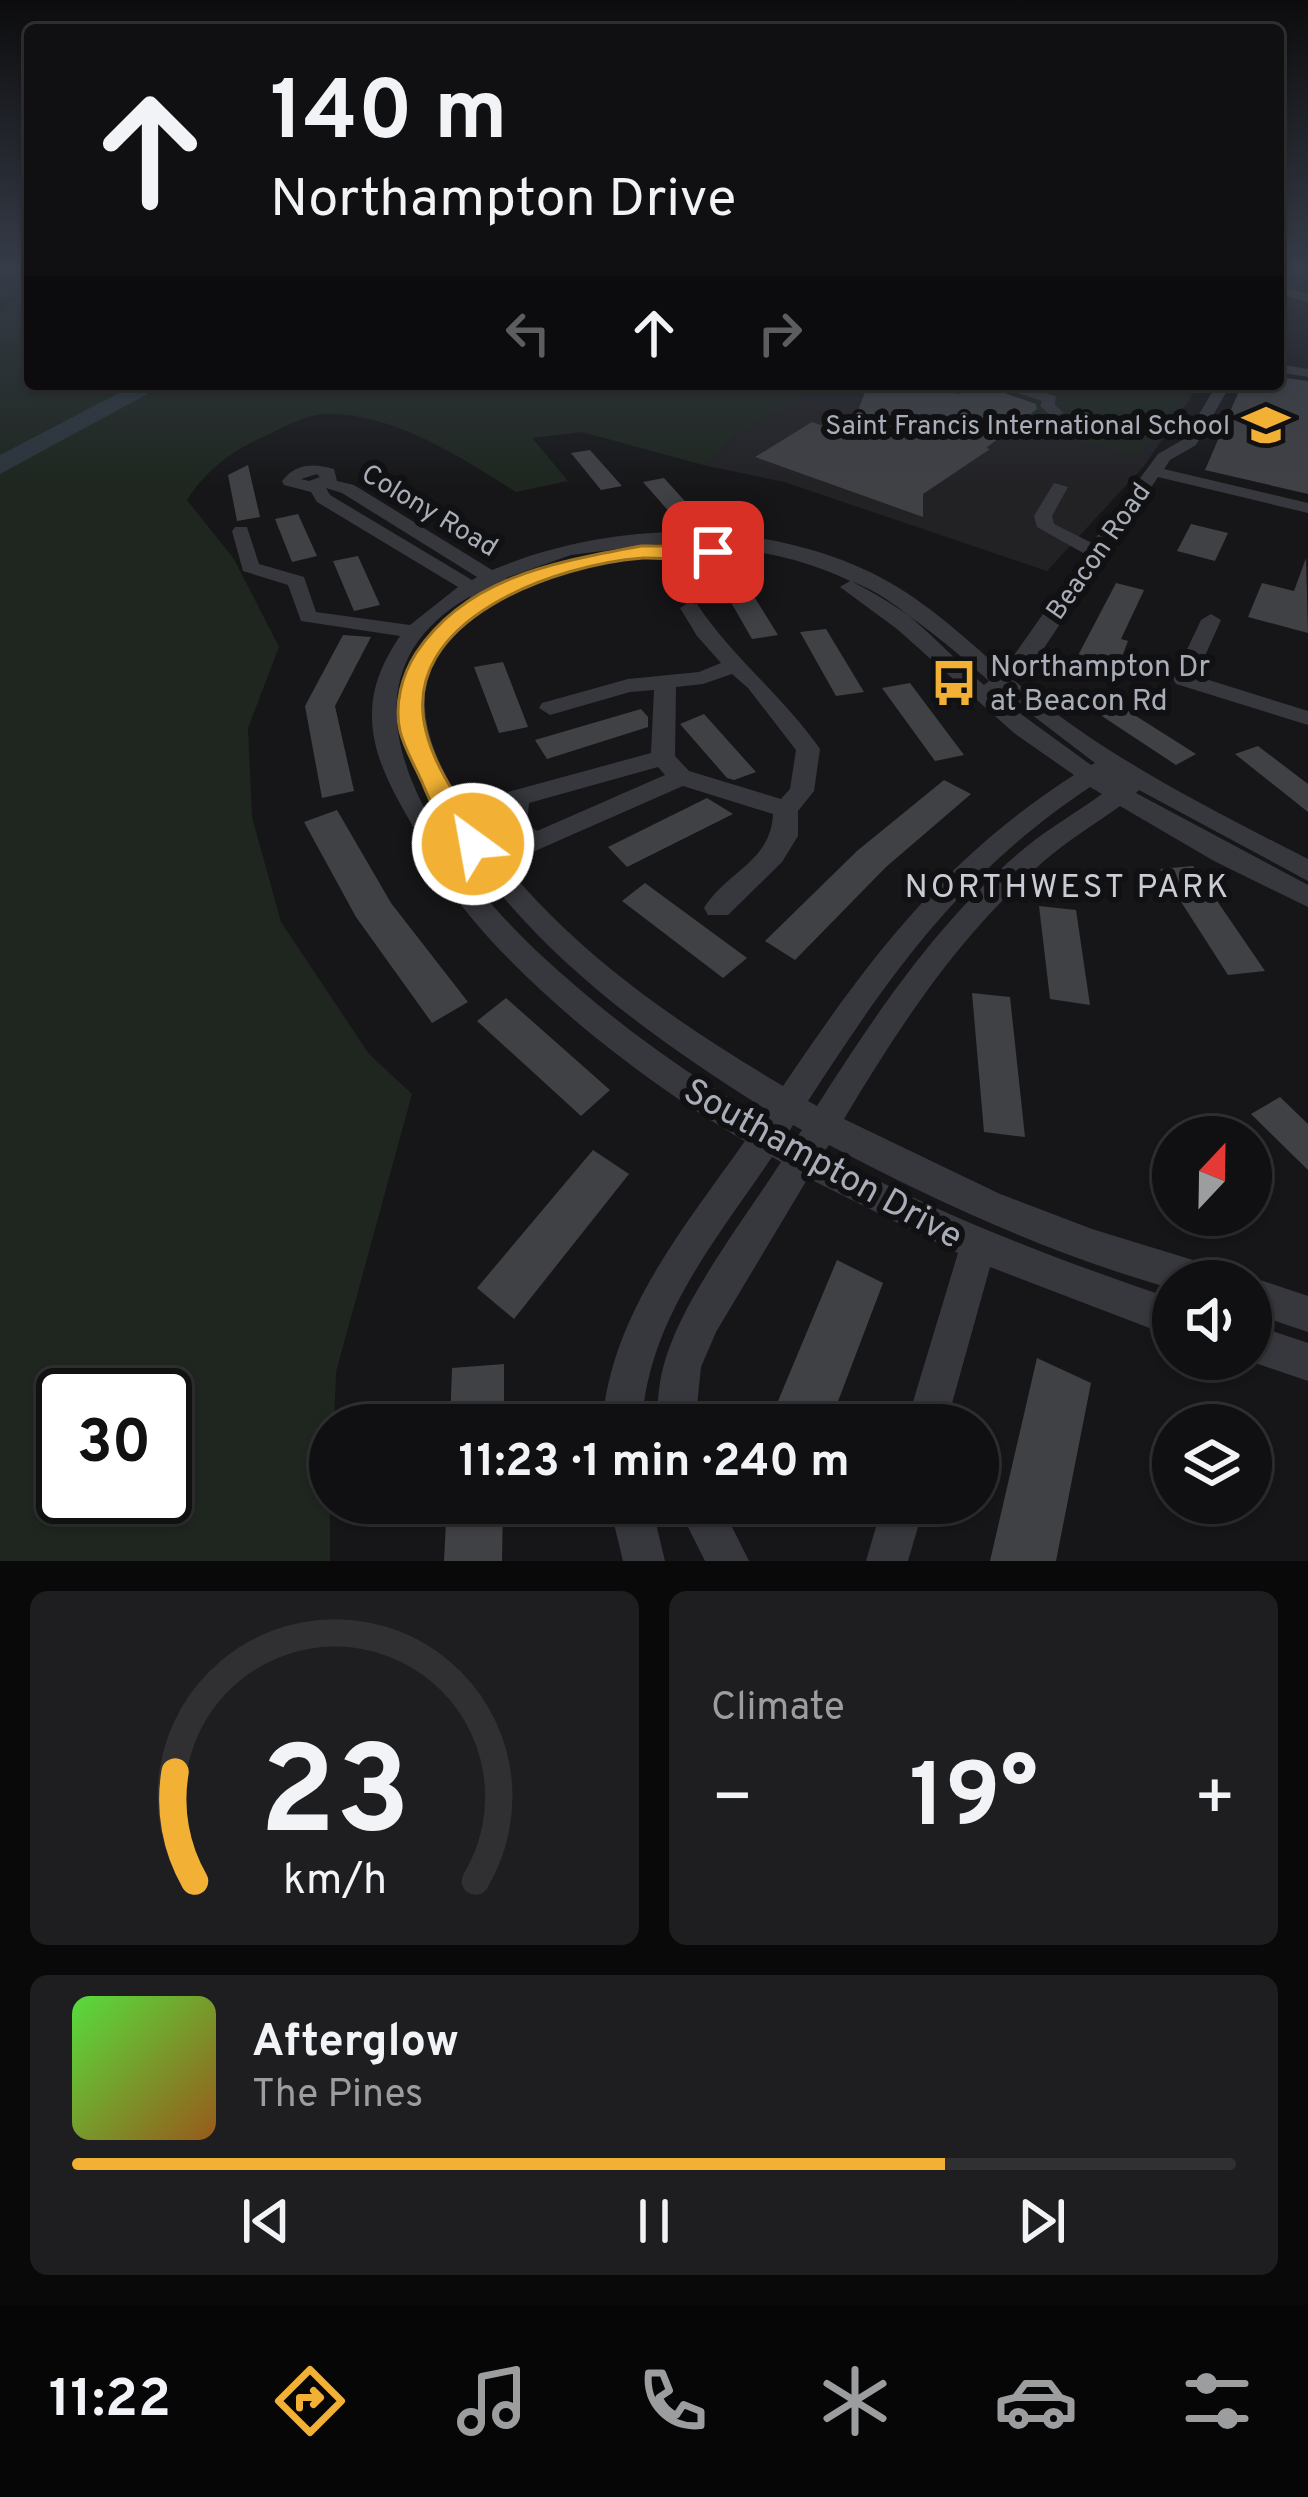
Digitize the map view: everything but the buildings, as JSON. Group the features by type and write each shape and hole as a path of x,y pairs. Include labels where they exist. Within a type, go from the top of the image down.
{"street":[{"path":"1019,390 1051,399 1047,406 1056,412"},
{"name":"Beacon Road","path":"992,690 1018,670 1095,552 1159,464 1190,442 1220,390"},
{"path":"1159,464 1308,508"},
{"name":"Colony Road","path":"320,485 323,498 488,587"},
{"path":"1060,487 1038,516 1046,527 1095,552"},
{"path":"241,531 250,567 297,581 308,617 415,632"},
{"path":"488,587 605,557 701,545 783,563 861,592 1114,778 1308,897"},
{"name":"Southampton Drive","path":"488,587 434,611 391,665 381,699 382,737 417,823 473,904 573,1000 689,1092 805,1159 978,1246 1072,1286 1152,1311"},
{"name":"Southampton Drive","path":"488,587 434,644 419,668 411,697 413,731 449,812 504,887 602,978 714,1063 953,1190 1078,1242 1152,1265"},
{"path":"690,608 704,632 756,683 808,749 802,791 787,809 785,836 773,855 718,908"},
{"path":"1211,620 1184,679 1308,718"},
{"path":"550,708 628,686 703,678 734,665"},
{"path":"665,684 672,768"},
{"path":"514,828 517,798 646,759 787,809"},
{"path":"514,828 535,842 672,768"},
{"path":"1114,778 1308,871"},
{"path":"625,1404 629,1370 677,1271 880,966 943,894 1114,778"},
{"path":"678,1404 682,1367 703,1319 890,1016 956,931 1114,778"},
{"path":"440,856 514,828"},
{"path":"932,1404 978,1246"},
{"path":"1272,1302 1308,1314"},
{"path":"1272,1350 1308,1362"},
{"path":"635,1524 644,1561"},
{"path":"708,1524 728,1561"},
{"path":"887,1561 898,1524"}],"shaded area":[{"path":"0,343 24,343 24,390 816,390 737,434 707,466 582,432 532,438 568,481 516,492 402,429 352,416 319,415 287,425 231,455 187,500 234,559 279,647 248,728 252,817 281,922 369,1054 412,1094 336,1372 335,1404 309,1404 309,1524 330,1524 330,1561 0,1561"},
{"path":"779,390 1196,390 1144,466 1047,571 784,482 707,466"},
{"path":"1024,390 1193,390 1137,456 1032,429"}],"waterway":[{"path":"0,466 143,390"}],"place":[{"name":"Saint Francis International School","path":"1266,425"},
{"name":"Northampton Dr at Beacon Rd","path":"954,683"}],"district":[{"name":"NORTHWEST PARK","path":"1068,885"}],"route":[{"path":"473,844 449,812 413,731 411,697 419,668 434,644 457,618 487,596 554,569 641,552 713,552"}]}
